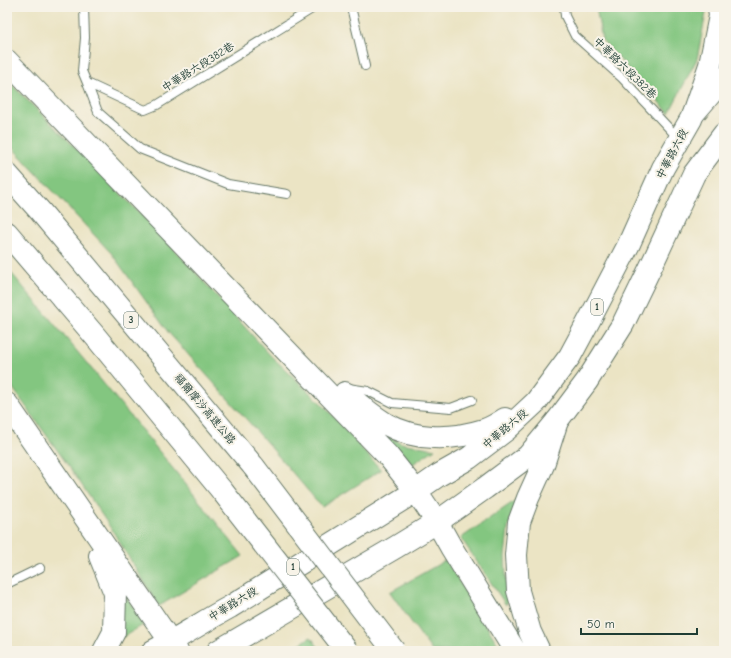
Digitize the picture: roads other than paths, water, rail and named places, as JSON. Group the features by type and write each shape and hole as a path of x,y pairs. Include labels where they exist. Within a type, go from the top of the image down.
{"main road":[{"path":"693,114 710,65 720,16 720,7"},
{"path":"7,61 388,456 438,522 451,547 515,651"},
{"name":"中華路六段","path":"167,648 199,624 230,607 469,458 506,430 536,402 574,349 628,246 663,168 693,114 724,78"},
{"path":"218,651 438,522 528,456 588,381 623,324 659,251 694,174 724,134"},
{"name":"福爾摩沙高速公路","path":"7,174 40,211 254,467 394,651"},
{"path":"7,233 223,492 346,651"},
{"path":"283,346 325,375 363,409 387,425 409,434 453,438 485,430 536,402"},
{"path":"7,404 53,471 167,648"},
{"path":"539,651 530,632 518,591 516,556 520,522 528,498 543,465 557,421"},
{"path":"53,471 100,554 115,592 114,632 104,651"}],"lane":[{"path":"84,7 85,38 82,71 98,112 140,148 228,184 287,194"},
{"name":"中華路六段382巷","path":"87,83 145,110 157,105 315,7"},
{"path":"351,7 365,66"},
{"name":"中華路六段382巷","path":"564,7 565,16 575,36 622,78 679,139"},
{"path":"339,387 368,391 392,403 451,408 472,400"},
{"path":"7,584 40,568"}]}
